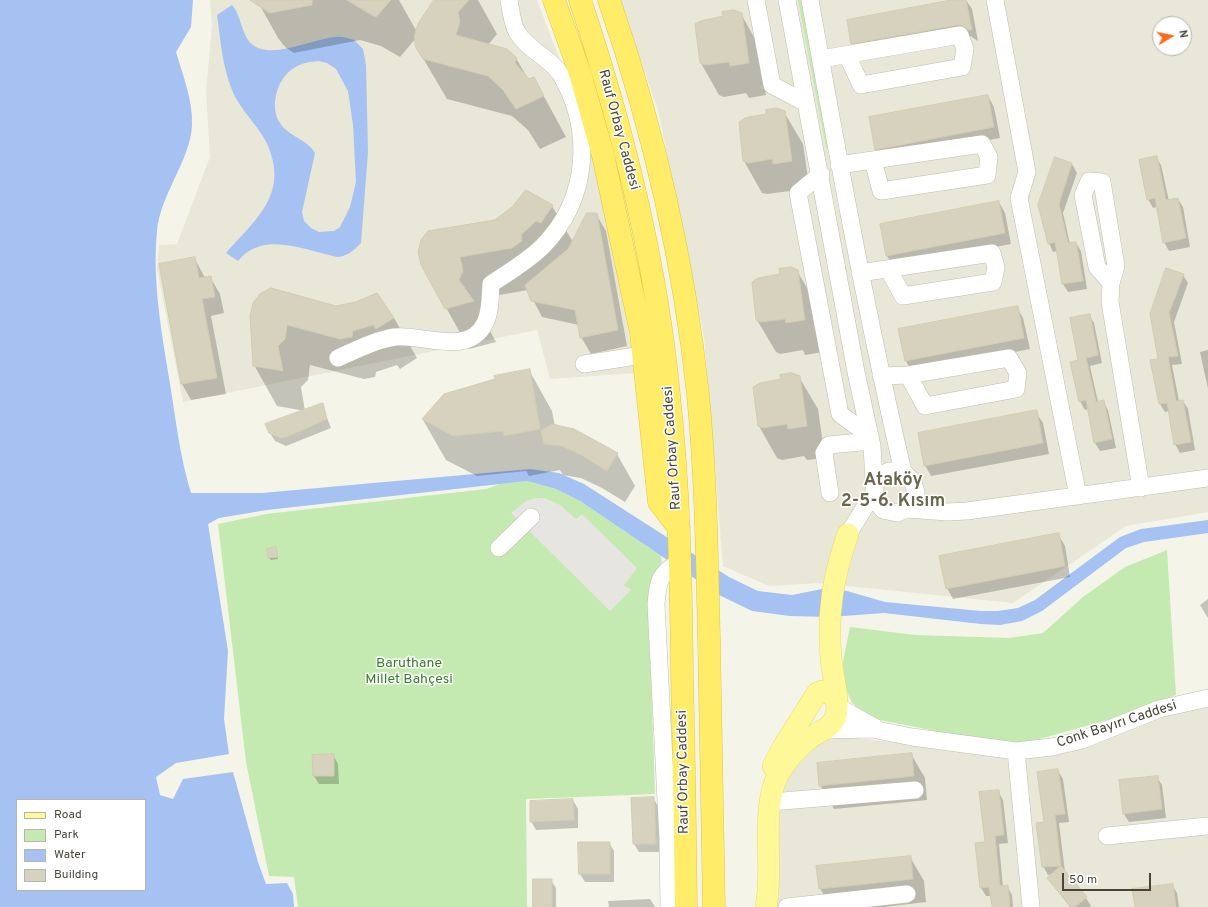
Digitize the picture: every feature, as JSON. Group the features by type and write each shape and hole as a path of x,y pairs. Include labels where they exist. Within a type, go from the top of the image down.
{"highway":[{"path":"554,0 580,73 592,115 610,186 641,333 657,495 665,511 679,528"},
{"name":"Rauf Orbay Caddesi","path":"609,0 648,125 678,265 698,396 707,530 714,907"},
{"path":"581,4 581,39 590,71 592,115"},
{"name":"Rauf Orbay Caddesi","path":"581,4 628,162 655,291 669,395 679,528 686,907"}],"main road":[{"path":"765,907 769,892 769,828 771,802 778,776 785,765 810,738 826,730 835,719 836,700 831,659 830,617 832,589 848,534"},
{"path":"826,730 819,726 814,720 810,710 816,688 830,617"},
{"path":"765,907 760,895 759,844 763,790 783,747 812,700 822,691 830,693 836,700"}],"street":[{"path":"338,358 375,342 389,338 418,338 452,342 466,340 485,323 489,310 492,284 522,264 543,246 560,225 568,211 574,197 582,167 582,137 577,112 560,74 517,32 508,0"},
{"path":"756,0 772,85 806,103"},
{"path":"787,0 820,170 856,372 871,438 874,489 878,505 883,510 897,513 908,509 947,512 967,511 1208,478"},
{"path":"810,0 837,158 880,372 903,472 912,480 916,492 915,498 908,509"},
{"path":"995,0 1027,172 1019,198 1078,496"},
{"path":"821,59 960,35 965,49 962,67 861,85 847,55"},
{"path":"871,438 840,414 798,193 820,170 837,158 873,160 982,144 989,157 987,175 881,191 873,160"},
{"path":"1112,283 1097,267 1083,195 1088,181 1102,182 1116,266 1110,302 1141,488"},
{"path":"860,273 992,253 996,268 993,282 903,296 888,269"},
{"path":"584,364 643,355"},
{"path":"856,372 880,372 908,375 1009,358 1018,373 1016,389 924,406 908,375"},
{"path":"830,493 824,454 825,449 829,445 871,438"},
{"path":"848,534 883,474 889,471 903,472"},
{"path":"916,492 947,512"},
{"path":"848,534 883,510"},
{"path":"499,548 531,517"},
{"path":"669,907 668,839 656,604 658,582 667,569 680,562"},
{"name":"Conk Bayırı Caddesi","path":"826,730 872,729 883,732 1016,751 1052,747 1082,740 1159,709 1208,698"},
{"name":"Conk Bayırı Caddesi","path":"836,700 840,708 883,732"},
{"path":"1016,751 1030,907"},
{"path":"771,802 915,790"},
{"path":"1107,836 1208,826"},
{"path":"787,907 906,894"}],"shaded area":[{"path":"210,0 537,0 594,150 636,373 550,379 537,330 183,402 157,269 159,245 177,244 210,157 206,92 212,25"},
{"path":"619,0 1208,0 1208,512 1126,526 1013,603 818,583 769,586 723,566 704,337 658,110"},
{"path":"535,498 545,498 560,505 576,519 582,514 637,568 624,585 631,590 610,611 511,513 526,501"},
{"path":"1208,706 1208,907 777,907 776,809 788,772 808,749 834,736 1009,754 1080,749 1168,714"}],"green space":[{"path":"798,0 803,0 830,147 826,148"},
{"name":"Baruthane Millet Bahçesi","path":"527,481 556,489 580,501 661,556 662,562 651,581 649,616 655,794 526,799 527,907 298,907 294,877 269,876 246,762 218,524 266,514 486,489 500,484"},
{"path":"1167,550 1176,695 1111,719 1025,743 975,742 931,730 869,718 852,703 840,676 850,627 915,635 1009,638 1043,633 1083,597 1125,567"}],"water":[{"path":"0,0 193,0 191,27 176,52 191,106 192,125 187,151 159,218 156,250 157,289 161,327 179,439 191,493 262,493 530,469 559,473 584,484 729,577 758,591 792,595 822,589 832,589 847,591 885,602 981,611 998,611 1018,608 1035,600 1120,537 1141,529 1208,520 1208,533 1144,542 1126,548 1042,611 1022,621 1000,625 884,613 830,617 790,616 752,611 719,595 580,501 556,489 527,481 267,510 219,518 208,524 228,651 224,719 229,754 176,763 156,777 160,795 173,799 183,779 233,772 258,862 266,884 287,883 293,894 294,907 0,907"},
{"path":"232,5 249,41 261,49 282,49 327,38 345,37 354,40 363,49 366,65 368,152 361,243 353,251 337,257 298,247 271,244 259,246 248,252 238,261 226,253 257,218 265,206 271,193 274,179 273,163 268,146 237,100 232,90 223,59 217,15","holes":["318,61 327,63 336,69 348,91 353,125 356,182 350,207 340,227 334,231 319,232 311,228 304,221 302,212 315,153 312,148 288,132 280,123 275,109 275,101 276,93 283,79 294,68 303,64"]}],"building":[{"path":"250,0 312,0 312,5 270,13"},
{"path":"347,0 391,0 376,17"},
{"path":"434,0 469,0 458,12 460,22 456,35 507,49 517,58 515,63 529,79 534,77 544,96 516,109 503,90 488,76 423,59 416,48 414,37 418,24"},
{"path":"951,0 966,0 972,30 958,25 851,44 847,20"},
{"path":"734,10 742,13 749,63 730,66 729,62 705,65 700,63 695,24 701,21 723,16 722,12"},
{"path":"988,95 994,127 875,150 869,117"},
{"path":"777,108 785,111 792,161 773,164 772,159 748,163 743,161 739,122 745,118 766,114 766,110"},
{"path":"1157,156 1166,200 1178,198 1186,238 1163,243 1155,198 1147,200 1139,160"},
{"path":"1055,157 1072,163 1059,204 1068,243 1076,242 1083,281 1062,284 1055,242 1048,244 1038,205"},
{"path":"526,190 553,205 541,223 536,221 521,235 522,241 512,248 460,257 463,271 459,280 474,301 445,309 421,265 418,252 421,240 428,231 495,220 512,207"},
{"path":"999,201 1005,233 886,256 880,224"},
{"path":"587,213 597,213 618,330 580,338 575,310 531,301 525,285 568,249"},
{"path":"195,257 199,278 211,276 215,297 202,299 217,378 181,384 159,264"},
{"path":"791,267 798,270 805,320 786,323 785,319 761,322 756,320 752,282 758,278 780,274 779,269"},
{"path":"1166,268 1184,274 1169,313 1178,356 1168,357 1176,401 1183,400 1191,442 1174,445 1167,403 1159,404 1150,360 1158,359 1150,314"},
{"path":"271,288 336,306 356,302 377,293 394,318 376,329 373,325 353,331 352,337 340,339 287,325 285,339 278,346 283,371 253,366 250,316 253,303 260,294"},
{"path":"1018,306 1024,338 905,361 898,329"},
{"path":"1090,314 1098,355 1086,358 1096,402 1104,400 1112,439 1094,443 1086,400 1079,402 1070,362 1078,360 1070,318"},
{"path":"530,369 540,429 504,436 504,431 453,436 422,419 444,394 495,379 494,376"},
{"path":"792,373 800,376 807,426 788,429 787,424 763,428 758,426 753,387 760,383 781,379 780,375"},
{"path":"323,403 327,419 287,437 280,438 269,433 265,424"},
{"path":"1037,410 1043,443 924,466 918,433"},
{"path":"552,424 574,429 618,453 607,471 583,456 562,446 544,444 541,431"},
{"path":"1059,533 1065,566 946,589 939,556"},
{"path":"276,547 278,557 268,558 267,549"},
{"path":"912,753 914,776 819,786 817,763"},
{"path":"334,754 334,776 313,776 312,755"},
{"path":"1058,769 1065,814 1055,815 1061,866 1042,867 1036,823 1044,822 1037,772"},
{"path":"1158,776 1162,809 1123,814 1119,780"},
{"path":"999,790 1004,835 995,836 1000,886 1008,885 1010,907 992,907 989,887 980,888 975,843 985,842 979,792"},
{"path":"654,797 656,844 633,844 631,798"},
{"path":"573,799 574,820 530,822 530,801"},
{"path":"578,842 610,842 610,874 579,874"},
{"path":"911,856 913,879 819,889 816,866"},
{"path":"1061,866 1087,897 1075,907 1071,907 1047,878"},
{"path":"533,879 552,879 552,907 533,907"},
{"path":"1173,884 1176,907 1135,907 1132,889"}],"district":[{"name":"Ataköy 2-5-6. Kısım","path":"893,491"}]}
